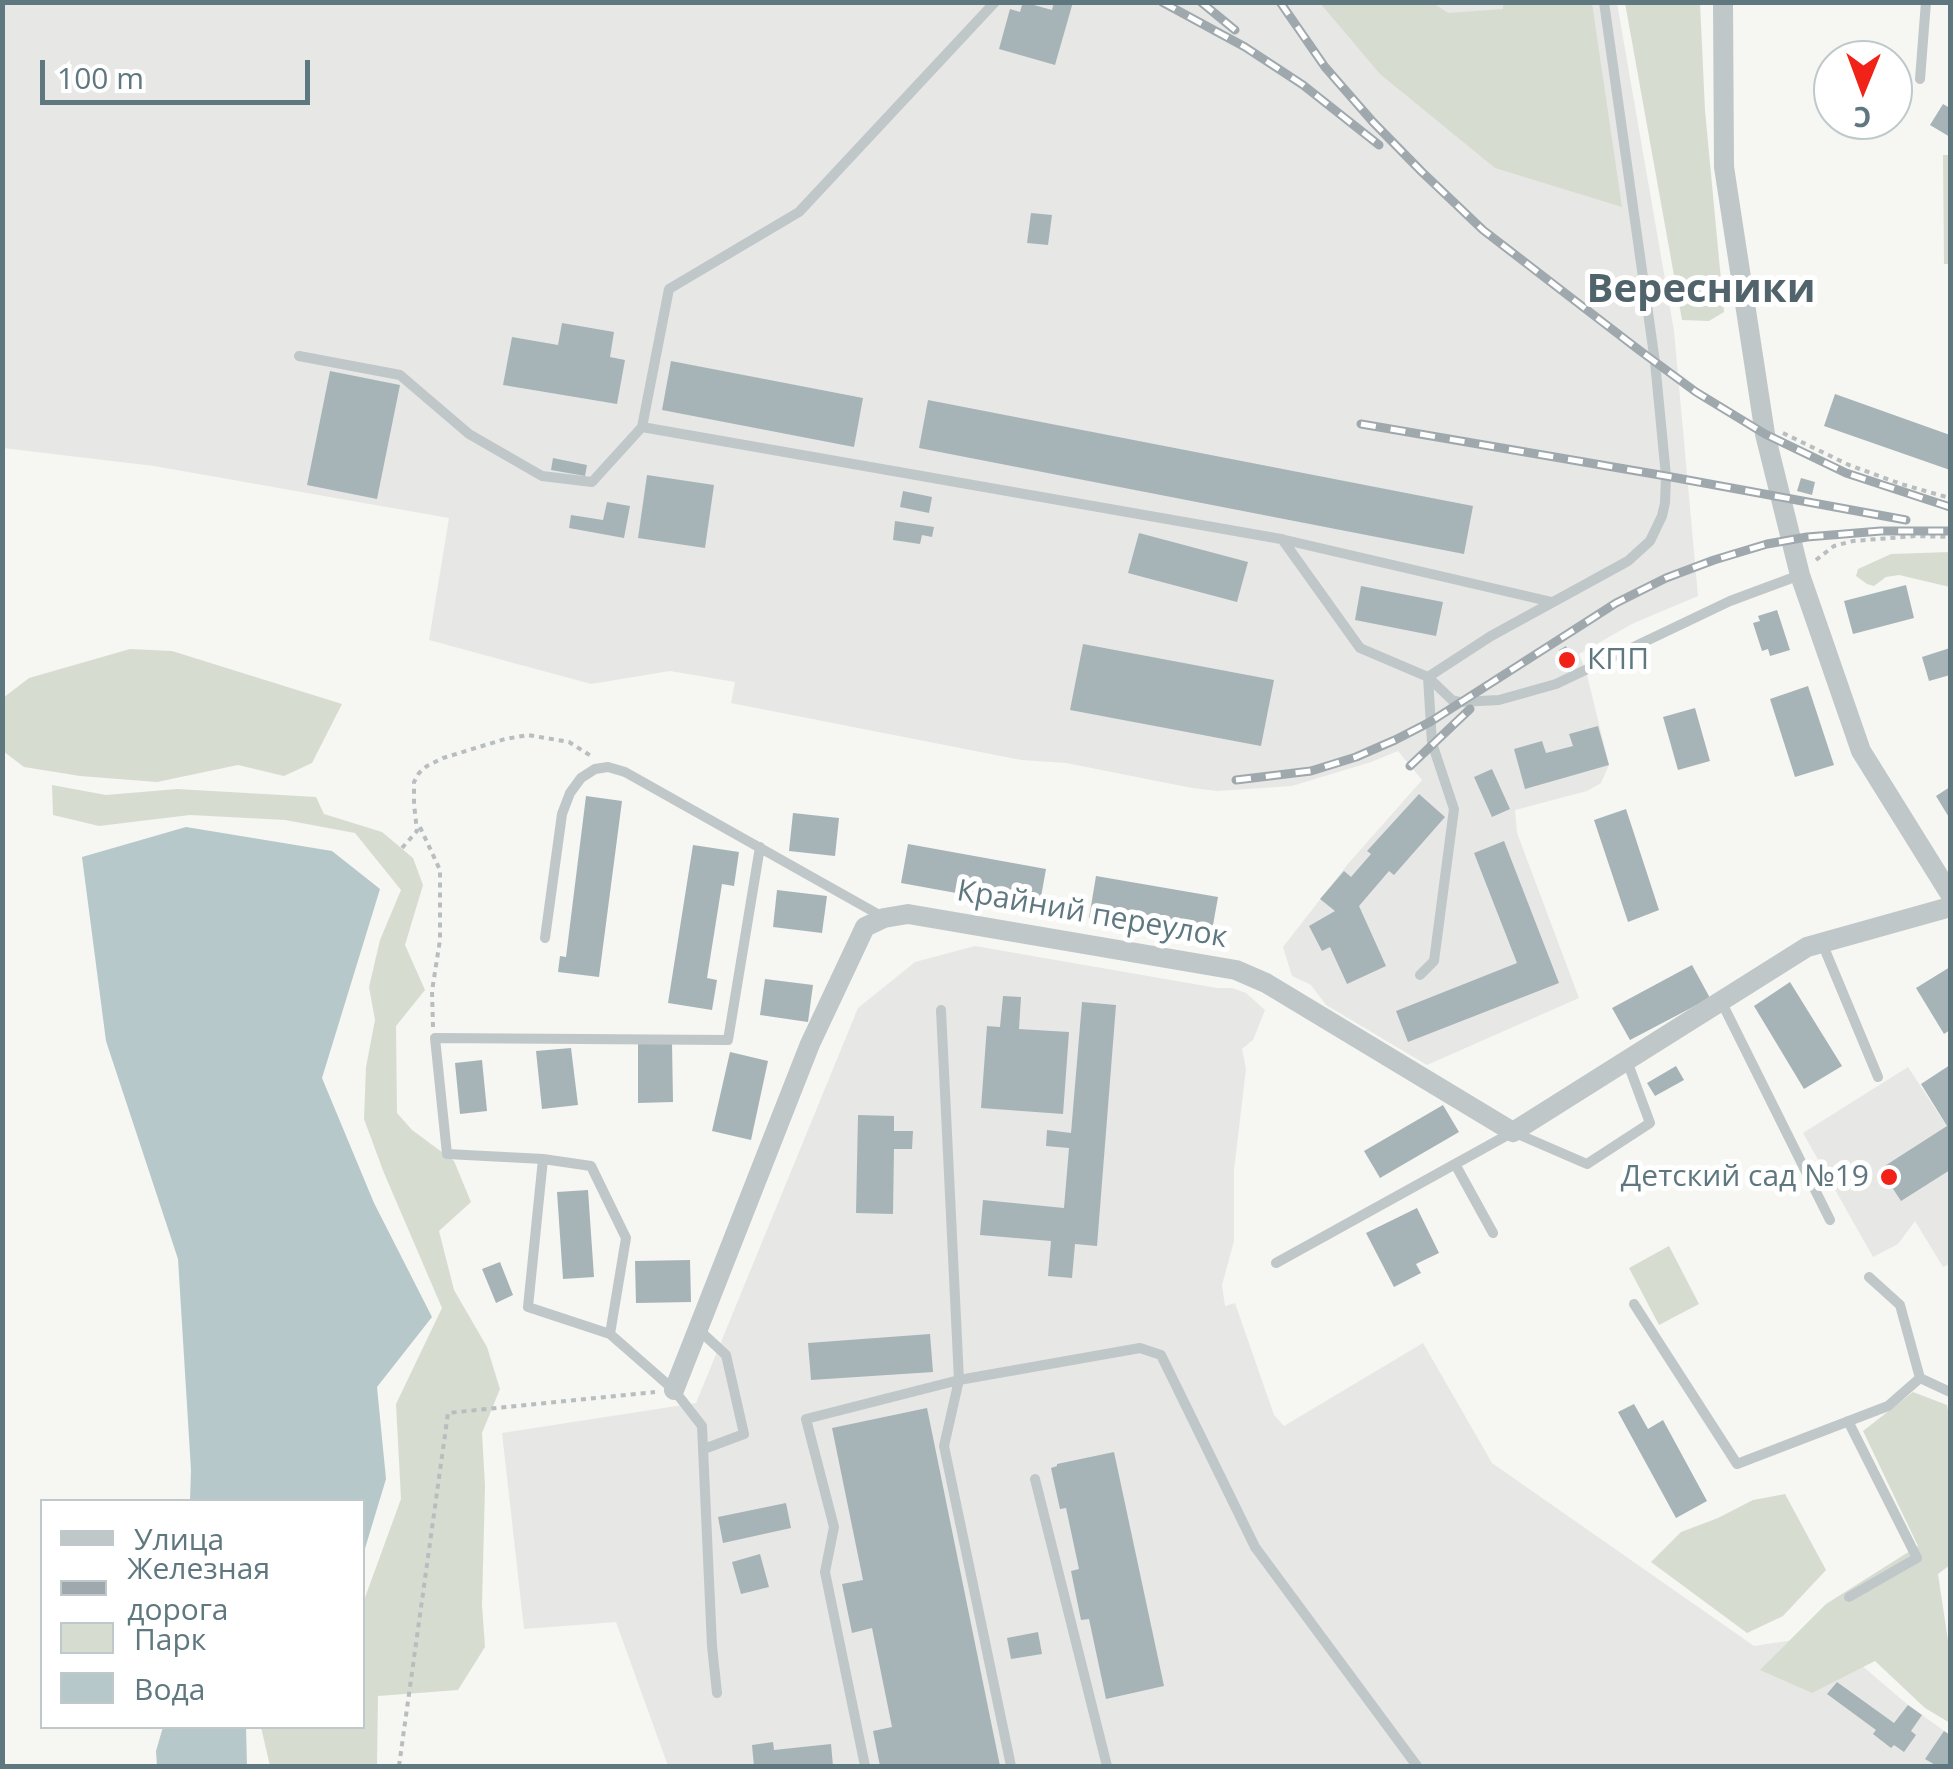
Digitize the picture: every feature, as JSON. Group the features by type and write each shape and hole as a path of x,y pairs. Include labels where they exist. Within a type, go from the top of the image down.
{"street":[{"path":"1722,2 1724,167 1766,434 1811,570 1861,751 1950,894"},
{"path":"1513,1132 1807,947 1950,907"},
{"name":"Крайний переулок","path":"884,918 908,914 1236,970 1266,983 1513,1132"},
{"path":"674,1390 810,1044 866,927 884,918"}],"lane":[{"path":"299,356 400,375 469,434 542,476 592,482 642,428 669,289 800,212 995,2"},
{"path":"1428,677 1491,636 1628,562 1641,552 1657,529 1665,503 1655,362 1604,2"},
{"path":"1920,80 1926,2"},
{"path":"642,428 1281,539 1552,602"},
{"path":"1281,539 1360,648 1428,677 1452,700 1488,702 1569,678 1647,638 1811,570"},
{"path":"1420,976 1434,961 1454,808 1432,743 1428,677"},
{"path":"545,938 562,814 581,778 608,766 884,918"},
{"path":"610,1334 626,1238 591,1166 447,1154 434,1038 728,1040 760,847"},
{"path":"1822,943 1878,1076"},
{"path":"1721,1001 1830,1220"},
{"path":"941,1010 959,1380 944,1446 1011,1766"},
{"path":"1276,1263 1513,1132 1587,1164 1650,1123 1626,1060"},
{"path":"543,1159 528,1307 610,1334 674,1390 702,1426 717,1694"},
{"path":"1456,1164 1494,1234"},
{"path":"1869,1278 1900,1306 1920,1378 1950,1392"},
{"path":"1634,1304 1737,1464 1888,1406 1920,1378"},
{"path":"698,1330 726,1354 744,1434 704,1449"},
{"path":"865,1766 825,1572 834,1526 806,1418 959,1380 1140,1348 1161,1355 1255,1547 1417,1766"},
{"path":"1848,1422 1917,1558 1850,1597"},
{"path":"1036,1480 1107,1766"}],"path":[{"path":"1783,443 1781,432 1849,465 1950,498"},
{"path":"1811,570 1834,546 1853,540 1950,537"},
{"path":"1811,549 1811,570"},
{"path":"402,848 417,831 414,782 419,773 443,758 505,739 552,737 570,742 608,766"},
{"path":"418,823 440,870 440,940 431,1010 434,1038"},
{"path":"398,1766 448,1414 674,1390"}],"shaded area":[{"path":"3,3 1617,3 1674,331 1698,596 1634,623 1579,654 1609,765 1601,783 1587,791 1515,810 1517,833 1579,998 1427,1065 1326,1005 1311,985 1292,976 1283,947 1347,865 1422,780 1398,751 1292,786 1217,791 1066,763 1021,760 731,703 735,682 670,671 591,684 429,640 449,518 154,466 3,448"},
{"path":"975,946 1232,988 1246,993 1265,1010 1253,1040 1242,1049 1246,1069 1234,1170 1234,1241 1222,1285 1225,1306 1235,1303 1274,1415 1284,1426 1423,1343 1492,1463 1754,1646 1826,1635 1908,1705 1950,1735 1950,1766 668,1766 616,1622 524,1629 502,1433 696,1403 858,1008 915,962"},
{"name":"Детский сад №19","path":"1908,1067 1950,1131 1950,1264 1943,1267 1915,1221 1898,1244 1873,1257 1803,1133"}],"green space":[{"path":"1320,3 1433,3 1448,13 1503,9 1503,3 1592,3 1622,207 1495,168 1380,74"},
{"path":"1625,3 1700,3 1705,110 1724,312 1709,321 1682,320"},
{"path":"1943,155 1950,155 1950,264 1944,264"},
{"path":"1950,552 1950,587 1899,575 1886,577 1874,586 1856,576 1858,569 1891,554"},
{"path":"130,649 172,651 342,704 312,763 284,776 238,765 157,782 80,776 24,767 3,751 3,698 29,678"},
{"path":"52,785 106,795 177,789 316,797 324,814 382,832 413,858 423,885 405,945 425,990 396,1026 397,1113 412,1130 454,1161 471,1202 439,1231 454,1290 487,1347 500,1389 482,1433 485,1647 458,1690 378,1696 377,1766 270,1766 261,1729 365,1729 365,1598 401,1499 396,1404 442,1308 364,1119 366,1067 375,1020 369,987 380,940 401,890 355,833 285,820 190,815 99,826 53,815"},
{"path":"1669,1246 1699,1304 1659,1325 1629,1268"},
{"path":"1913,1392 1947,1405 1950,1422 1950,1565 1938,1574 1950,1654 1950,1723 1925,1708 1875,1661 1812,1693 1760,1670 1826,1604 1918,1546 1863,1431"},
{"path":"1785,1494 1826,1570 1783,1616 1747,1633 1651,1562 1681,1532 1753,1500"}],"water":[{"path":"186,827 332,851 380,889 322,1078 374,1203 432,1317 377,1387 386,1479 365,1548 365,1499 190,1499 178,1259 106,1041 82,857"},
{"path":"162,1729 246,1729 247,1766 157,1766 156,1751"}],"building":[{"path":"1023,2 1052,10 1054,2 1073,2 1055,65 999,49 1010,9 1020,12"},
{"path":"1943,104 1950,108 1950,137 1930,125"},
{"path":"1031,213 1052,215 1048,245 1027,243"},
{"path":"562,323 614,332 610,357 625,360 617,404 503,385 512,337 558,345"},
{"path":"671,361 863,398 854,447 662,410"},
{"path":"330,371 400,385 377,499 307,485"},
{"path":"1835,394 1950,435 1950,470 1824,426"},
{"path":"928,400 1473,506 1464,554 919,448"},
{"path":"553,458 587,465 585,476 551,470"},
{"path":"647,475 714,485 705,548 638,538"},
{"path":"1801,478 1815,482 1812,495 1797,491"},
{"path":"903,491 932,497 929,513 900,507"},
{"path":"607,502 630,506 624,538 569,528 571,515 603,520"},
{"path":"895,521 934,527 932,537 922,535 920,544 893,540"},
{"path":"1139,533 1248,562 1237,602 1128,573"},
{"path":"1906,585 1914,618 1853,634 1844,601"},
{"path":"1361,586 1443,602 1436,636 1355,620"},
{"path":"1777,610 1790,650 1770,656 1768,649 1762,651 1753,623 1760,621 1758,616"},
{"path":"1083,644 1274,680 1261,746 1070,710"},
{"name":"КПП","path":"1566,646 1575,665 1566,669 1559,650"},
{"path":"1950,648 1950,675 1929,681 1922,657"},
{"path":"1808,686 1834,765 1795,777 1770,699"},
{"path":"1695,708 1710,761 1678,770 1663,717"},
{"path":"1598,726 1609,765 1525,789 1514,749 1542,741 1546,753 1573,746 1569,734"},
{"path":"1492,769 1510,809 1492,817 1474,777"},
{"path":"1950,787 1950,819 1936,796"},
{"path":"1419,794 1445,817 1394,875 1389,871 1359,906 1386,966 1347,984 1330,947 1322,951 1309,926 1335,911 1320,899 1344,871 1351,877 1371,854 1367,851"},
{"path":"586,796 622,801 599,977 558,972 560,956 566,957"},
{"path":"1626,809 1659,910 1628,922 1594,820"},
{"path":"793,813 839,818 835,856 789,851"},
{"path":"1504,841 1559,983 1408,1042 1396,1011 1517,963 1474,853"},
{"path":"908,844 1046,869 1039,908 901,883"},
{"path":"693,845 739,852 734,886 722,884 707,978 717,980 712,1010 668,1003"},
{"path":"1096,876 1218,897 1210,942 1176,936 1178,926 1119,916 1118,923 1089,918"},
{"path":"777,890 827,896 822,933 773,927"},
{"path":"1692,965 1710,998 1630,1040 1612,1008"},
{"path":"1950,967 1950,1030 1944,1034 1916,988"},
{"path":"765,979 813,985 808,1022 760,1015"},
{"path":"1790,982 1842,1066 1804,1089 1754,1006"},
{"path":"1003,996 1021,997 1019,1029 1069,1032 1063,1114 981,1108 987,1026 1000,1027"},
{"path":"1082,1002 1116,1005 1097,1246 1075,1244 1072,1278 1048,1276 1051,1241 980,1235 983,1200 1064,1208 1069,1148 1046,1146 1047,1130 1071,1133"},
{"path":"672,1043 673,1102 638,1103 638,1044"},
{"path":"571,1048 578,1105 542,1109 536,1051"},
{"path":"730,1052 768,1061 751,1140 712,1131"},
{"path":"482,1060 487,1111 460,1114 455,1063"},
{"path":"1950,1065 1950,1170 1901,1201 1880,1169 1947,1126 1921,1084"},
{"path":"1676,1066 1684,1080 1655,1096 1647,1083"},
{"path":"1443,1105 1459,1132 1380,1178 1364,1151"},
{"path":"858,1115 894,1116 894,1131 913,1131 912,1149 894,1149 893,1214 856,1213"},
{"path":"588,1190 594,1277 563,1279 557,1192"},
{"path":"1417,1208 1439,1253 1416,1264 1421,1273 1394,1287 1366,1233"},
{"path":"690,1260 691,1302 636,1303 635,1261"},
{"path":"500,1262 513,1295 496,1303 482,1269"},
{"path":"930,1334 933,1372 811,1380 808,1343"},
{"path":"1634,1404 1648,1429 1663,1420 1707,1501 1676,1518 1618,1412"},
{"path":"927,1408 1000,1766 880,1766 873,1731 892,1727 872,1628 852,1633 842,1584 863,1580 832,1428"},
{"path":"1114,1452 1164,1686 1106,1699 1089,1619 1081,1620 1071,1571 1079,1569 1066,1508 1060,1509 1051,1468"},
{"path":"786,1503 791,1528 723,1543 718,1517"},
{"path":"760,1554 769,1587 741,1594 732,1562"},
{"path":"1038,1632 1042,1654 1011,1659 1007,1638"},
{"path":"1837,1682 1894,1723 1908,1705 1922,1715 1911,1731 1916,1735 1904,1752 1894,1745 1891,1748 1873,1734 1876,1730 1827,1694"},
{"path":"1944,1731 1950,1735 1950,1766 1937,1766 1925,1759"},
{"path":"773,1742 774,1750 831,1744 833,1766 754,1766 752,1745"}],"railway":[{"path":"1162,2 1245,47 1303,85 1379,145"},
{"path":"1201,2 1235,30"},
{"path":"1280,2 1325,67 1422,172 1483,230 1639,350 1696,392 1765,434 1846,473 1950,507"},
{"path":"1361,424 1906,520"},
{"path":"1236,780 1311,771 1395,740 1430,722 1616,603 1714,560 1807,537 1950,531"},
{"path":"1410,766 1470,709"}],"place":[{"name":"КПП","path":"1567,660"},
{"name":"Детский сад №19","path":"1889,1177"}],"district":[{"name":"Вересники","path":"1701,291"}]}
